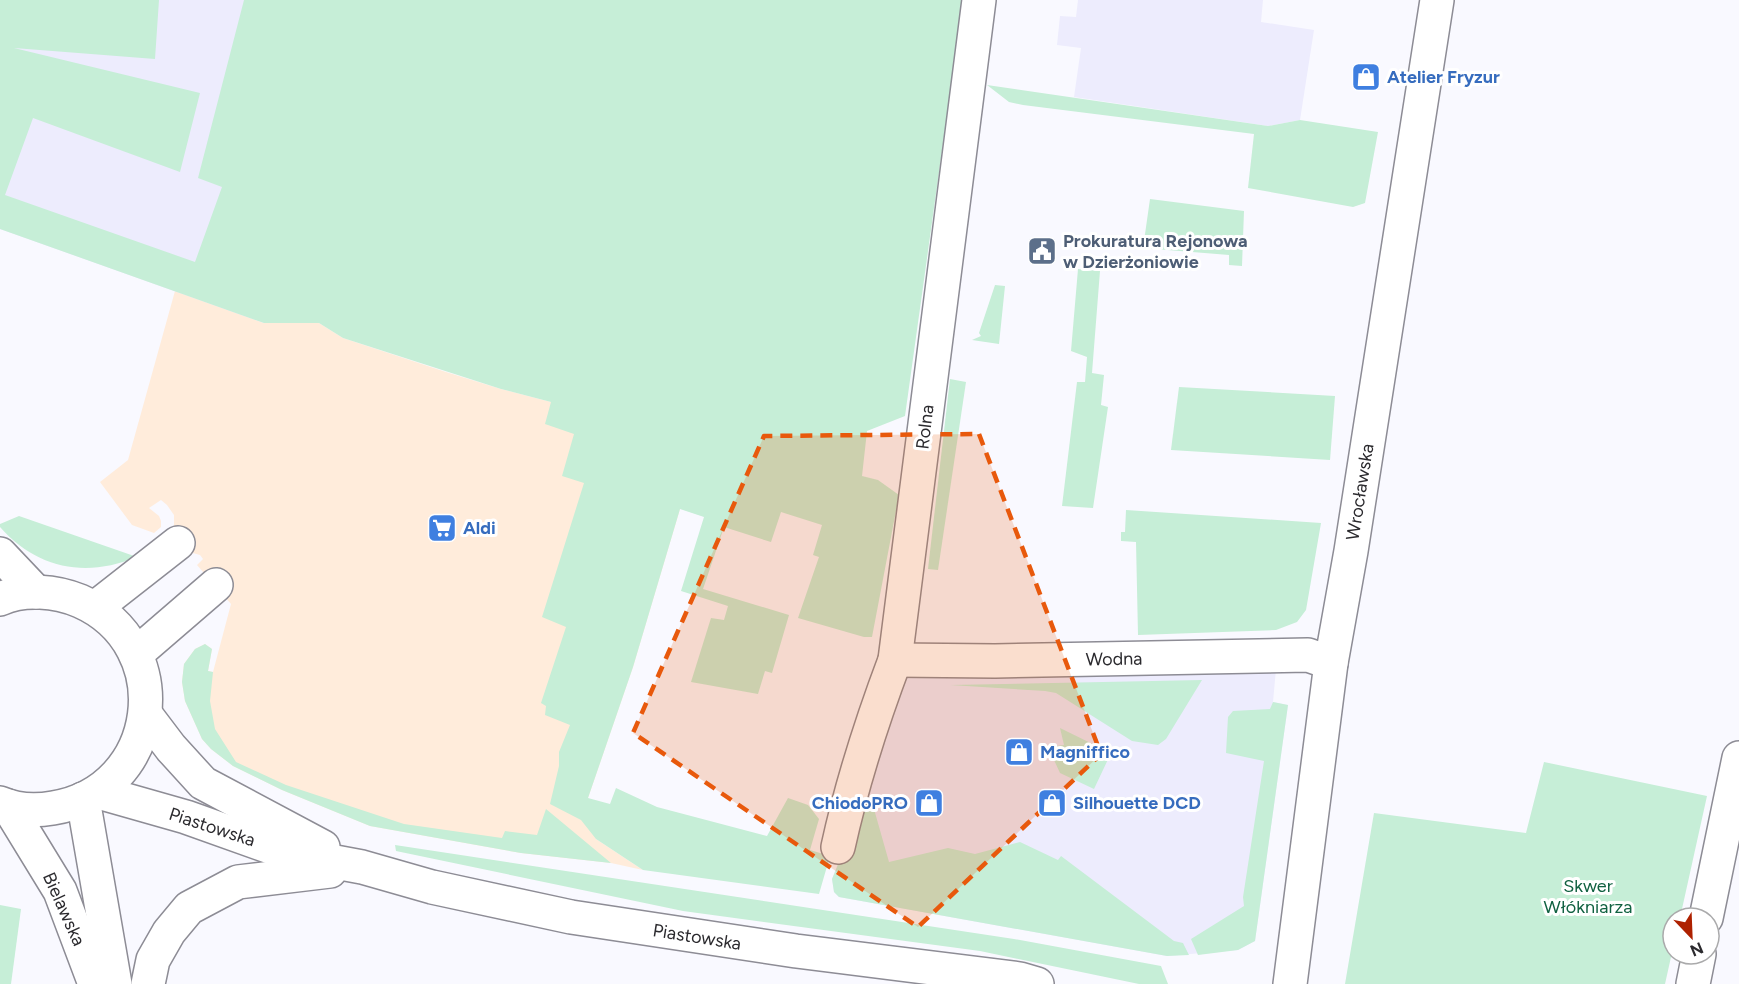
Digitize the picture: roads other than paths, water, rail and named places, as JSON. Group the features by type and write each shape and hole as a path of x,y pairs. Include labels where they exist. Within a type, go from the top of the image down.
{"street":[{"name":"Rolna","path":"838,847 848,802 895,660 980,0"},
{"name":"Wrocławska","path":"1290,984 1331,663 1351,551 1437,0"},
{"path":"95,608 178,543"},
{"path":"0,554 36,592"},
{"path":"136,654 216,585"},
{"path":"0,599 36,592 67,596 95,608 119,628 136,654 146,684 146,715 137,745 121,771 90,795 69,805 39,810 4,804"},
{"name":"Wodna","path":"895,660 995,661 1308,655 1331,663"},
{"name":"Piastowska","path":"146,715 171,748 203,783 362,867"},
{"path":"1708,906 1739,758"},
{"name":"Piastowska","path":"90,795 186,817 287,853 362,867 432,887 571,917 699,938 1020,979 1037,984"},
{"name":"Bielawska","path":"90,795 115,984"},
{"name":"Bielawska","path":"4,804 60,891 95,984"},
{"path":"148,984 153,960 169,932 189,908 238,882 362,867"},
{"path":"1693,984 1697,966"}],"place":[{"name":"Atelier Fryzur","path":"1366,77"},
{"name":"Prokuratura Rejonowa w Dzierżoniowie","path":"1042,251"},
{"name":"Aldi","path":"442,528"},
{"name":"Magniffico","path":"1019,752"},
{"name":"ChiodoPRO","path":"929,803"},
{"name":"Silhouette DCD","path":"1052,803"}],"park label":[{"name":"Skwer Włókniarza","path":"1588,896"}]}
